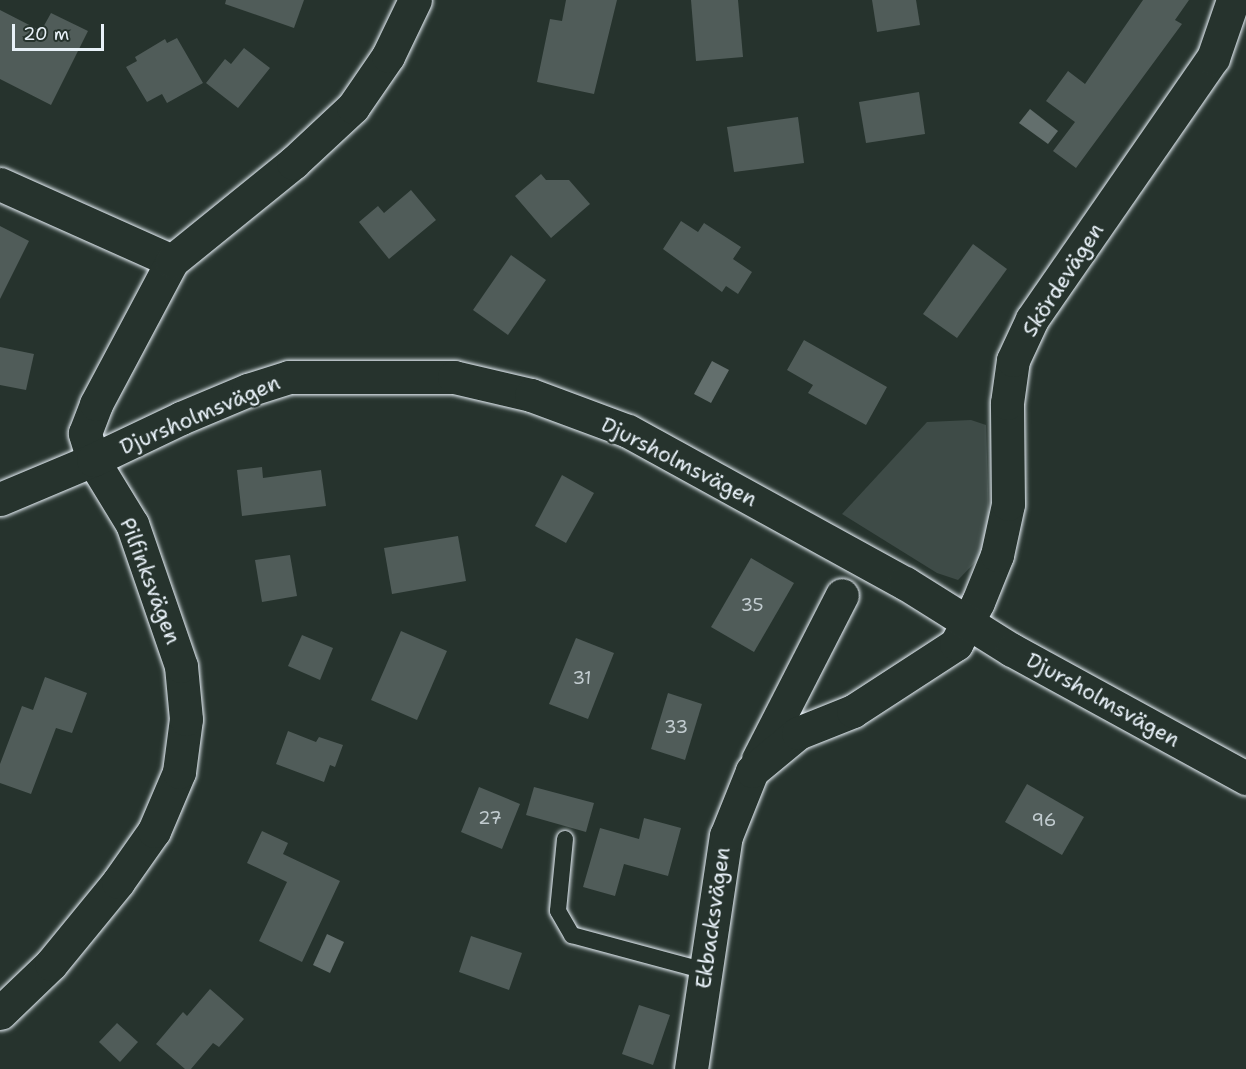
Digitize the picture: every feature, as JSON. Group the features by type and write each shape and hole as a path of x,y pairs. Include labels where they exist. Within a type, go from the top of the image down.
{"street":[{"name":"Pilfinksvägen","path":"0,1013 51,964 118,882 154,831 179,772 186,719 181,666 132,524 93,460 85,433 96,404 172,261 293,163 353,107 388,56 415,0"},
{"name":"Skördevägen","path":"967,623 997,555 1008,504 1007,403 1013,360 1032,320 1213,58 1233,0"},
{"path":"0,184 172,261"},
{"name":"Djursholmsvägen","path":"0,500 93,460 181,418 248,390 289,377 454,377 531,395 628,431 905,583 967,623 1246,778"},
{"name":"Ekbacksvägen","path":"691,1069 726,836 752,771 842,596"},
{"name":"Ekbacksvägen","path":"752,771 798,733 853,711 956,644 967,623"}],"lane":[{"path":"566,839 558,911 572,935 705,971"}],"shaded area":[{"path":"1030,109 1058,131 1048,144 1019,123"},
{"path":"712,361 729,370 711,403 694,394"},
{"path":"971,420 986,425 989,520 983,554 958,580 937,573 842,514 927,422"},
{"path":"327,934 344,942 330,973 313,965"}],"building":[{"path":"226,0 304,0 294,28 225,4"},
{"path":"566,0 617,0 594,94 537,82 550,19 562,21"},
{"path":"691,0 738,0 743,57 696,61"},
{"path":"872,0 916,0 920,25 877,32"},
{"path":"1143,0 1189,0 1175,20 1182,24 1076,168 1053,151 1075,122 1046,101 1068,71 1085,84"},
{"path":"0,10 41,31 51,13 88,31 51,105 0,79"},
{"path":"177,38 203,83 167,103 162,94 147,102 126,67 137,61 135,57 165,39 167,43"},
{"path":"244,48 270,68 238,108 206,83 225,59 231,64"},
{"path":"919,92 925,134 866,143 859,102"},
{"path":"798,117 804,163 734,172 727,127"},
{"path":"541,174 546,180 569,180 590,204 551,238 515,196"},
{"path":"411,190 436,220 389,259 359,222 378,206 384,213"},
{"path":"681,221 698,232 704,223 741,247 733,259 752,272 738,294 726,286 722,292 663,249"},
{"path":"0,226 29,241 0,299"},
{"path":"973,244 1007,269 957,338 923,314"},
{"path":"511,255 546,280 508,335 473,310"},
{"path":"804,340 887,387 866,425 808,393 813,385 787,370"},
{"path":"0,347 34,354 26,390 0,385"},
{"path":"262,467 263,478 321,470 326,506 242,516 237,470"},
{"path":"562,475 594,493 566,543 535,526"},
{"path":"458,536 466,581 392,594 384,548"},
{"path":"290,555 297,596 262,602 255,560"},
{"path":"751,558 794,583 754,652 711,627"},
{"path":"401,631 447,651 417,720 371,700"},
{"path":"302,635 333,648 320,680 288,666"},
{"path":"576,638 614,653 588,719 549,704"},
{"path":"45,677 87,693 72,733 56,728 31,794 0,783 0,764 22,706 33,710"},
{"path":"668,693 702,704 685,760 651,749"},
{"path":"288,731 316,742 319,737 343,745 335,767 330,765 324,782 276,764"},
{"path":"1027,784 1084,817 1062,855 1005,822"},
{"path":"479,787 520,804 502,849 461,832"},
{"path":"534,787 594,803 586,832 526,815"},
{"path":"644,818 681,828 668,876 624,864 615,896 583,887 600,828 639,839"},
{"path":"262,831 288,843 283,854 340,881 302,962 259,941 287,882 247,863"},
{"path":"471,936 522,953 509,990 459,972"},
{"path":"210,989 244,1019 219,1047 213,1043 191,1069 185,1069 156,1044 183,1012 187,1016"},
{"path":"639,1005 670,1015 653,1065 622,1054"},
{"path":"117,1023 138,1042 120,1062 99,1042"}]}
